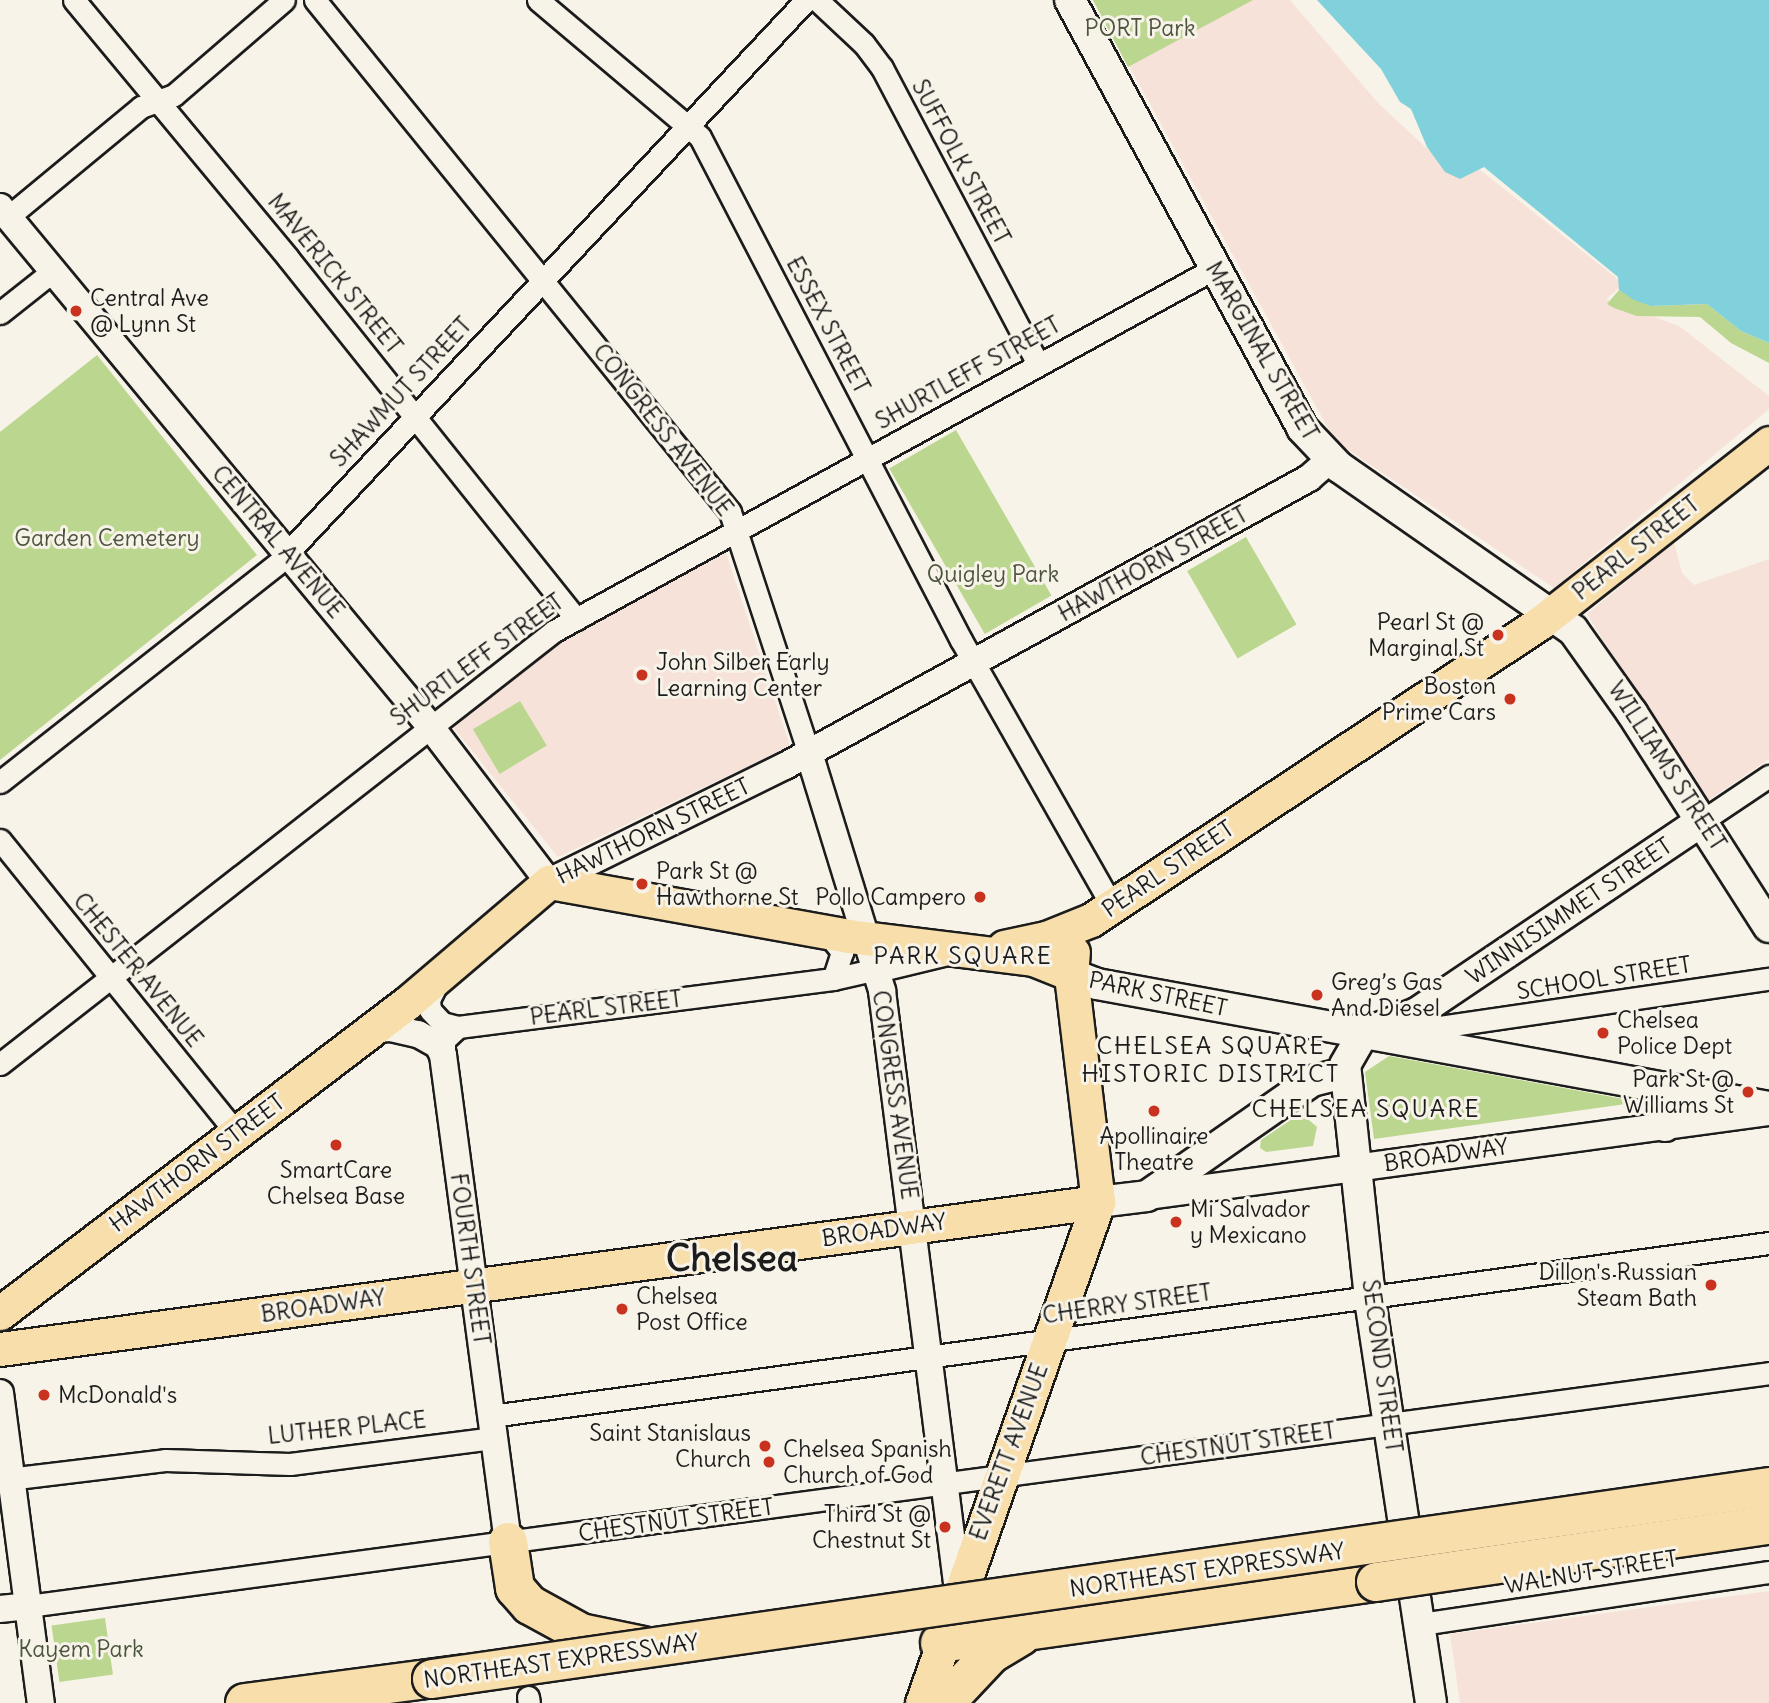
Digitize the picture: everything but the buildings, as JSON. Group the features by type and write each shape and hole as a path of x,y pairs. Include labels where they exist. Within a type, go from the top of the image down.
{"highway":[{"name":"NORTHEAST EXPRESSWAY","path":"245,1703 404,1685 1769,1487"},
{"name":"NORTHEAST EXPRESSWAY","path":"337,1703 503,1667 1769,1487"},
{"path":"940,1643 1769,1525"},
{"path":"508,1542 515,1588 538,1611 581,1633 613,1643 673,1644"},
{"path":"944,1703 965,1677 1004,1644 1061,1625"}],"main road":[{"name":"MARGINAL STREET","path":"1070,0 1294,416 1330,460 1553,613"},
{"name":"PEARL STREET","path":"964,950 1033,942 1102,913 1553,613 1769,443"},
{"name":"WILLIAMS STREET","path":"1553,613 1600,664 1769,927"},
{"name":"WINNISIMMET STREET","path":"1363,1034 1417,1013 1702,821"},
{"name":"PARK STREET","path":"549,882 826,932 873,954 964,950 1033,959 1097,984 1769,1110"},
{"name":"HAWTHORN STREET","path":"0,1314 373,1029 444,973 549,882"},
{"path":"1098,1202 1071,974 1074,947 1102,913"},
{"path":"1147,1196 1312,1081 1344,1073 1348,1058 1363,1034"},
{"name":"SECOND STREET","path":"1344,1073 1370,1298 1431,1703"},
{"path":"1663,1090 1675,1100 1676,1116 1665,1126"},
{"name":"BROADWAY","path":"0,1349 1147,1196"},
{"name":"EVERETT AVENUE","path":"922,1703 958,1591 1098,1202"}],"street":[{"name":"MAVERICK STREET","path":"74,0 415,415 576,618"},
{"path":"4,212 141,107 174,95 284,0"},
{"name":"CONGRESS AVENUE","path":"315,0 730,512 737,530 740,550 873,954 912,1226 958,1591"},
{"name":"ESSEX STREET","path":"538,0 688,123 700,138 1102,913"},
{"name":"SHAWMUT STREET","path":"0,782 287,553 806,0"},
{"name":"SUFFOLK STREET","path":"817,0 852,31 883,68 1038,364"},
{"name":"CENTRAL AVENUE","path":"4,212 430,726 549,882"},
{"name":"SHURTLEFF STREET","path":"0,1064 430,726 576,618 1215,268"},
{"path":"0,313 53,271"},
{"name":"HAWTHORN STREET","path":"549,882 809,753 1309,478 1330,460"},
{"name":"WINNISIMMET STREET","path":"1702,821 1769,776"},
{"name":"CHESTER AVENUE","path":"0,840 236,1132"},
{"path":"826,932 842,952 833,979"},
{"name":"PEARL STREET","path":"458,1027 833,979 873,954"},
{"path":"444,973 431,994 429,1008 442,1023 458,1027"},
{"name":"SCHOOL STREET","path":"1363,1034 1446,1029 1769,979"},
{"path":"444,1059 444,1040 458,1027"},
{"path":"373,1029 391,1028 418,1034 438,1045 444,1059"},
{"name":"FOURTH STREET","path":"444,1059 508,1542"},
{"name":"BROADWAY","path":"1147,1196 1769,1110"},
{"name":"CHERRY STREET","path":"493,1427 929,1358 1769,1244"},
{"name":"CHESTNUT STREET","path":"0,1609 1769,1373"},
{"path":"0,1393 5,1479 28,1606 41,1703"},
{"name":"LUTHER PLACE","path":"5,1479 165,1460 290,1464 493,1427"},
{"name":"WALNUT STREET","path":"1421,1623 1769,1572"}],"shaded area":[{"path":"1093,0 1290,0 1379,104 1460,179 1479,169 1624,284 1606,299 1679,326 1769,396 1769,409 1554,588 1335,441"},
{"path":"1674,542 1682,573 1694,585 1769,559 1769,759 1703,804 1587,614"},
{"name":"John Silber Early Learning Center","path":"726,553 790,746 558,857 452,726 582,624"},
{"path":"1769,1591 1769,1703 1460,1703 1450,1634"}],"green space":[{"name":"PORT Park","path":"1093,0 1253,0 1128,67"},
{"path":"1619,290 1651,306 1707,304 1741,331 1769,343 1769,363 1731,343 1700,317 1637,316 1607,304"},
{"name":"Garden Cemetery","path":"97,355 257,555 0,760 0,432"},
{"name":"Quigley Park","path":"956,430 1052,595 985,634 889,468"},
{"path":"1246,537 1296,624 1238,658 1187,571"},
{"path":"520,701 547,746 500,774 473,729"},
{"path":"1389,1056 1640,1102 1374,1139 1365,1072"},
{"path":"1301,1113 1317,1127 1313,1146 1266,1152 1260,1148 1261,1140"},
{"name":"Kayem Park","path":"105,1618 113,1674 59,1682 52,1626"}],"water":[{"path":"1317,0 1769,0 1769,343 1741,331 1707,304 1651,306 1634,300 1619,290 1618,277 1484,167 1460,179 1445,172 1427,147 1411,109 1400,102 1381,69"}],"place":[{"name":"Central Ave @ Lynn St","path":"76,311"},
{"name":"Pearl St @ Marginal St","path":"1498,635"},
{"name":"John Silber Early Learning Center","path":"642,675"},
{"name":"Boston Prime Cars","path":"1510,699"},
{"name":"Park St @ Hawthorne St","path":"642,884"},
{"name":"Pollo Campero","path":"980,897"},
{"name":"Greg’s Gas And Diesel","path":"1317,995"},
{"name":"Chelsea Police Dept","path":"1603,1033"},
{"name":"Park St @ Williams St","path":"1748,1092"},
{"name":"Apollinaire Theatre","path":"1154,1111"},
{"name":"SmartCare Chelsea Base","path":"336,1145"},
{"name":"Mi Salvador y Mexicano","path":"1176,1222"},
{"name":"Dillon's Russian Steam Bath","path":"1711,1285"},
{"name":"Chelsea Post Office","path":"622,1309"},
{"name":"McDonald's","path":"44,1395"},
{"name":"Saint Stanislaus Church","path":"765,1446"},
{"name":"Chelsea Spanish Church of God","path":"769,1462"},
{"name":"Third St @ Chestnut St","path":"945,1527"}],"district":[{"name":"PARK SQUARE","path":"963,956"},
{"name":"CHELSEA SQUARE HISTORIC DISTRICT","path":"1211,1060"},
{"name":"CHELSEA SQUARE","path":"1366,1109"},
{"name":"Chelsea","path":"732,1258"}]}
